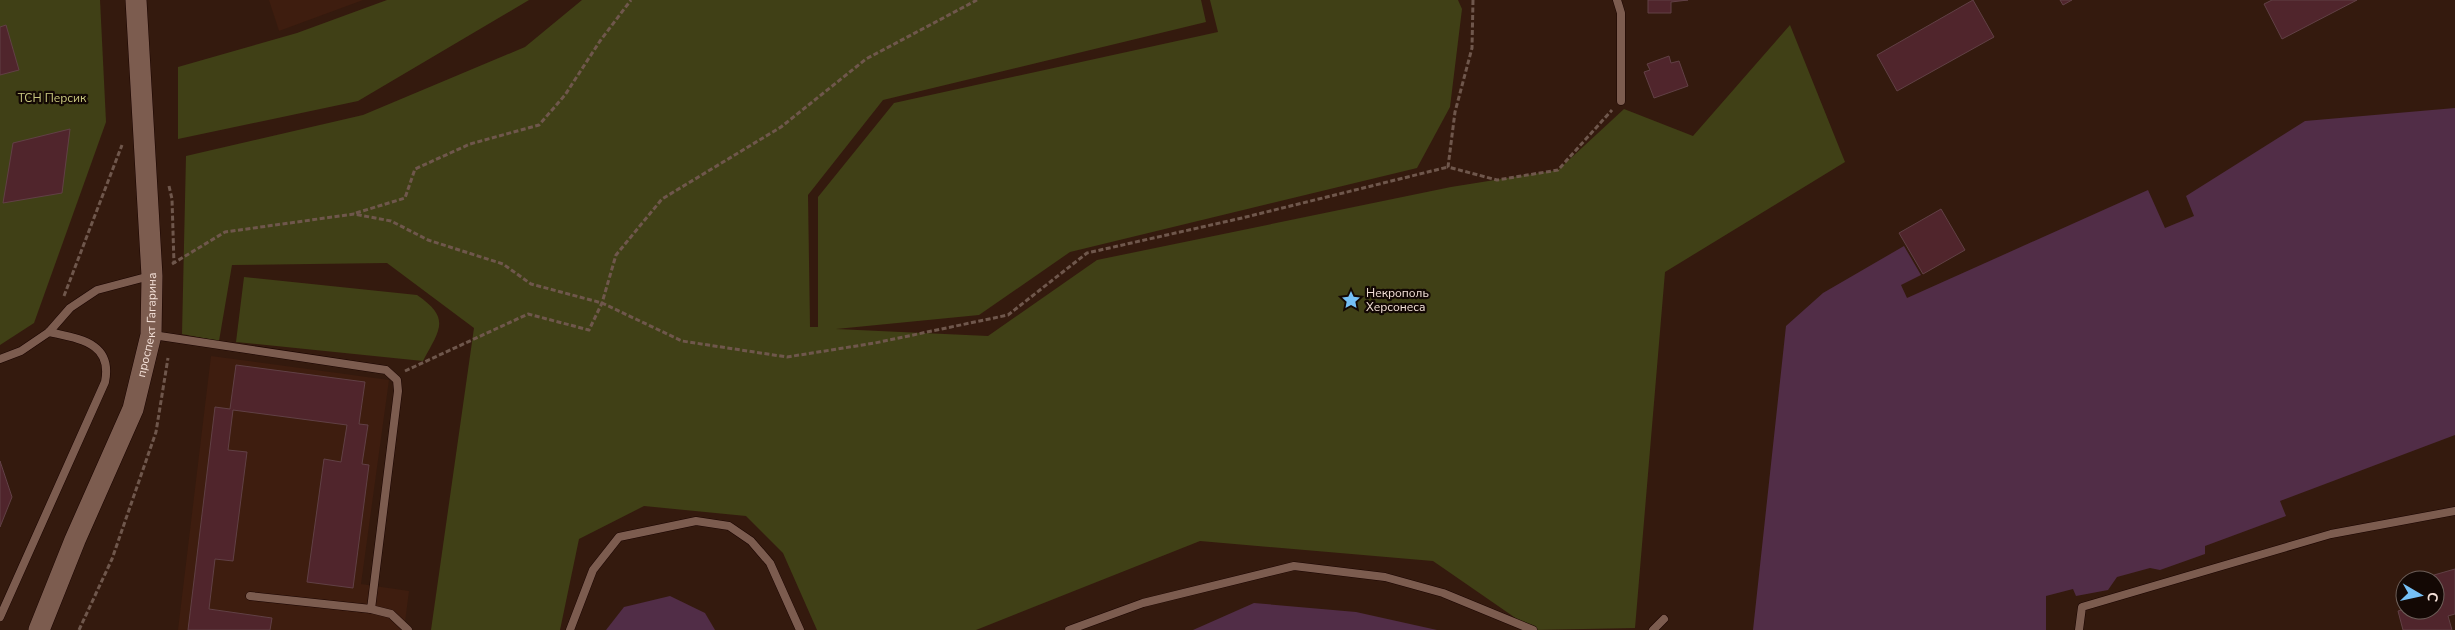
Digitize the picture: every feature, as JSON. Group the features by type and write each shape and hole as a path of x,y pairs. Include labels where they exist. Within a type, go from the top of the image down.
{"main road":[{"name":"проспект Гагарина","path":"39,630 75,540 133,409 151,335 152,276 136,0"}],"lane":[{"path":"1617,0 1621,12 1621,101"},
{"path":"0,359 21,351 49,332 70,308 97,290 152,276"},
{"path":"0,616 105,382 107,372 106,361 92,344 49,332"},
{"path":"151,335 386,370 395,376 398,390 371,609"},
{"path":"2079,630 2082,607 2332,534 2455,511"},
{"path":"570,630 593,570 619,536 696,521 729,526 751,541 770,563 800,630"},
{"path":"1069,630 1142,603 1294,566 1385,577 1443,593 1533,630"},
{"path":"250,596 371,609 391,614 408,630"},
{"path":"1654,630 1664,619"}],"path":[{"path":"152,276 225,232 354,214 405,198 415,169 470,144 539,125 565,95 600,41 631,0"},
{"path":"395,376 528,314 588,330 602,303 616,255 662,199 781,127 866,60 977,0"},
{"path":"1448,167 1455,112 1472,48 1473,0"},
{"path":"354,214 391,221 428,240 503,264 531,284 602,303 682,341 787,356 875,343 1008,314 1087,253 1242,218 1448,167 1497,180 1558,170 1621,101"},
{"path":"63,297 122,147 122,137"}],"shaded area":[{"path":"269,0 363,0 279,31"},
{"path":"2455,108 2455,435 2280,501 2286,516 2205,546 2205,554 2160,570 2150,568 2117,577 2108,590 2076,596 2073,589 2046,596 2046,630 1753,630 1786,326 1823,293 1904,246 1921,275 1901,285 1907,298 2148,190 2165,228 2194,216 2186,196 2305,121"},
{"path":"211,356 389,380 361,584 409,591 404,630 178,630"},
{"path":"670,596 705,613 715,630 606,630 624,607"},
{"path":"1254,603 1356,612 1437,630 1193,630"}],"green space":[{"name":"ТСН Персик","path":"0,0 100,0 106,122 34,323 0,345"},
{"path":"387,0 529,0 358,101 178,139 178,67 297,33"},
{"name":"Некрополь Херсонеса","path":"582,0 1201,0 1206,22 883,100 808,195 810,327 818,327 818,197 894,103 1218,32 1210,0 1458,0 1462,9 1450,107 1417,168 1070,252 979,315 836,329 988,336 1097,260 1451,187 1558,170 1624,109 1693,136 1790,25 1845,162 1665,272 1635,628 1533,630 1433,561 1200,541 976,630 817,630 783,553 746,516 644,506 579,539 560,630 431,630 474,328 387,263 232,265 219,341 182,334 186,156 363,115 525,47"},
{"path":"244,277 417,295 435,311 439,325 437,333 423,361 236,342"}],"building":[{"path":"1648,0 1688,0 1671,2 1671,13 1648,13"},
{"path":"1973,0 1994,37 1897,91 1877,55"},
{"path":"2060,0 2072,0 2063,5"},
{"path":"2272,0 2357,0 2282,39 2264,4"},
{"path":"6,25 19,70 0,75 0,27"},
{"path":"1669,56 1671,63 1679,61 1688,86 1654,98 1644,72 1650,70 1647,64"},
{"path":"70,129 62,193 3,203 13,143"},
{"path":"1941,209 1965,250 1923,274 1899,233"},
{"path":"236,365 365,382 359,424 368,425 362,464 369,465 353,588 307,582 324,459 341,462 347,425 233,410 228,450 247,452 233,561 215,559 209,609 272,618 270,630 188,630 215,407 230,409"},
{"path":"0,461 12,497 0,527"},
{"path":"2455,569 2455,614 2448,616 2452,630 2403,630 2400,620 2445,620 2445,572"}],"place":[{"name":"Некрополь Херсонеса","path":"1351,300"}]}
